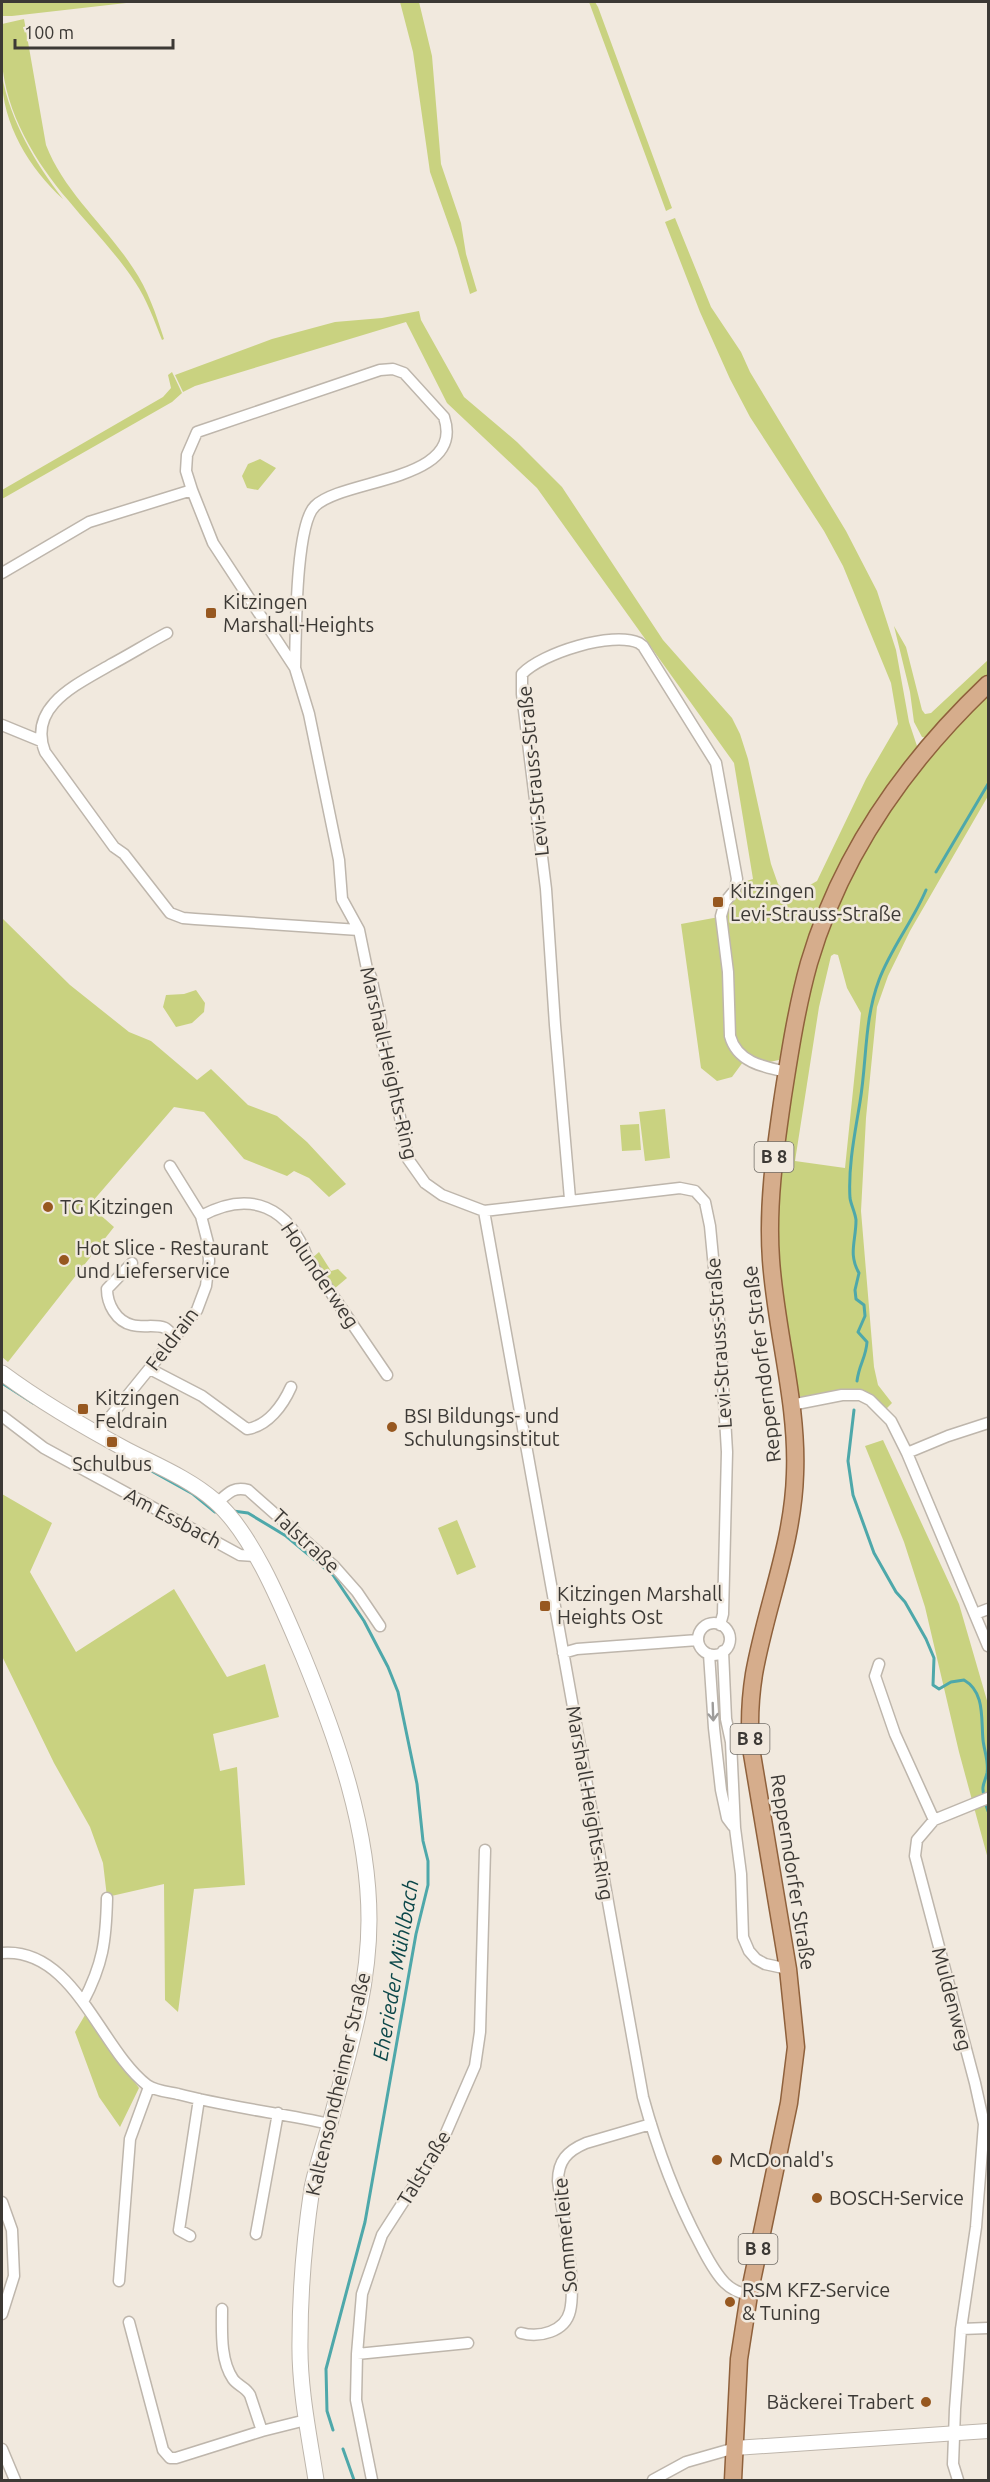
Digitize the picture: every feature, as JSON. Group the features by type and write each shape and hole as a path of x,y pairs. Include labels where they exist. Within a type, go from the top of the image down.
{"main road":[{"name":"Repperndorfer Straße","path":"733,2481 739,2359 749,2295 795,2071 795,2017 749,1726 754,1671 782,1568 792,1516 795,1453 773,1283 770,1217 773,1162 795,1023 810,961 831,904 863,837 891,793 924,751 988,684"},
{"name":"Kaltensondheimer Straße","path":"2,1373 99,1435 197,1487 218,1503 255,1556 289,1623 317,1690 349,1788 363,1841 369,1923 364,1983 351,2047 313,2187 305,2264 300,2342 306,2420 316,2481"}],"street":[{"name":"Marshall-Heights-Ring","path":"295,668 304,525 312,510 331,496 405,474 425,464 434,457 446,441 447,425 444,417 404,373 393,369 380,370 197,432 187,455 186,471 213,543 295,668 309,714 326,791 339,860 342,899 359,930 367,969 371,977 381,1022 380,1035 408,1159 425,1183 442,1195 484,1211 633,2048 651,2124 677,2197 708,2259 723,2282 749,2295"},
{"path":"2,573 89,522 192,490"},
{"path":"167,633 65,692 50,707 45,717 41,741 45,752 114,847 124,854 170,913 195,920 359,930"},
{"name":"Levi-Strauss-Straße","path":"570,1199 546,889 522,694 522,674 531,665 547,657 603,640 626,639 639,643 711,752 720,776 737,879 735,890 725,902 722,916 728,972 730,1036 733,1047 741,1056 768,1068 787,1072"},
{"path":"2,725 41,741"},
{"name":"Feldrain","path":"99,1435 106,1422 197,1310 206,1286 209,1261 208,1243 201,1216 170,1166"},
{"name":"Levi-Strauss-Straße","path":"484,1211 570,1199 680,1188 694,1191 705,1202 710,1226 720,1331 727,1452 723,1614 720,1625 727,1630 729,1639 723,1651 726,1719 731,1742 735,1828 741,1874 743,1937 749,1951 756,1959 765,1964 788,1968"},
{"name":"Holunderweg","path":"201,1216 220,1206 251,1203 266,1207 280,1215 301,1240 308,1259 387,1375"},
{"path":"132,1263 107,1289 107,1300 110,1307 123,1320 133,1325 167,1329 176,1338"},
{"path":"150,1369 202,1396 247,1429 255,1428 283,1405 291,1387"},
{"path":"790,1405 842,1395 860,1395 870,1400 891,1421 907,1453 988,1646"},
{"name":"Am Essbach","path":"2,1416 44,1448 240,1555 255,1556"},
{"path":"907,1453 988,1423"},
{"name":"Talstraße","path":"218,1503 232,1490 240,1488 248,1490 334,1566 357,1592 380,1626"},
{"path":"975,1614 988,1609"},
{"path":"720,1625 706,1625 700,1631 698,1640 702,1649 709,1654 723,1651"},
{"path":"563,1653 577,1649 698,1640"},
{"name":"Levi-Strauss-Straße","path":"709,1654 721,1790 728,1818 735,1828"},
{"path":"879,1664 875,1676 895,1734 934,1820 985,1800"},
{"name":"Muldenweg","path":"934,1820 917,1840 915,1856 984,2124 976,2227 961,2329 953,2433 953,2464 958,2481"},
{"name":"Talstraße","path":"372,2481 356,2400 362,2294 382,2235 442,2142 475,2066 480,2032 485,1850"},
{"path":"83,2002 100,1967 104,1947 107,1898"},
{"path":"2,1953 13,1953 38,1960 57,1974 83,2002 128,2066 149,2087 330,2124"},
{"path":"119,2281 130,2139 149,2087"},
{"path":"190,2236 178,2230 199,2099"},
{"path":"256,2234 278,2113"},
{"name":"Sommerleite","path":"521,2333 539,2336 549,2332 566,2321 570,2312 569,2261 558,2181 558,2168 562,2159 576,2147 586,2143 651,2124"},
{"path":"2,2202 12,2230 14,2276 2,2314"},
{"path":"222,2309 222,2346 230,2374 236,2383 250,2395 262,2431"},
{"path":"129,2322 165,2455 176,2458 306,2420"},
{"path":"961,2329 988,2328"},
{"path":"357,2354 468,2343"},
{"path":"653,2481 686,2462 735,2448 988,2432"},
{"path":"2,2448 15,2481"}],"green space":[{"path":"2,2 135,2 2,16"},
{"path":"400,2 419,2 432,56 441,164 461,223 466,254 477,291 470,294 457,248 430,172 413,52"},
{"path":"589,2 595,2 598,7 672,208 666,211"},
{"path":"24,19 46,145 63,178 138,276 155,311 164,339 162,340 147,303 135,282 45,170 16,118 4,80 1,52 2,24"},
{"path":"2,76 11,109 25,140 42,170 63,199 28,159 19,143 6,110"},
{"path":"675,218 711,307 741,352 750,372 846,531 877,591 896,650 909,722 918,749 866,826 779,1060 771,1062 753,1059 735,1041 726,911 740,883 753,879 734,763 537,488 447,403 406,322 195,386 183,392 175,375 272,339 335,322 382,318 419,311 421,320 464,397 517,442 562,487 663,640 732,718 748,759 771,864 778,884 785,891 810,885 817,881 866,779 898,724 891,683 843,566 824,531 750,417 730,379 700,312 665,222"},
{"path":"172,372 182,393 172,402 2,499 2,490 163,397 171,388 168,375"},
{"path":"260,459 276,468 258,490 247,488 242,476 248,464"},
{"path":"894,626 906,647 925,714 931,713 988,660 988,678 927,738 922,737 914,722 910,692"},
{"path":"988,690 988,796 910,931 888,976 877,1007 866,1118 861,1211 874,1367 878,1385 892,1403 886,1409 862,1393 802,1400 795,1397 786,1337 775,1216 790,1074 815,964 843,889 891,802","holes":["838,955 847,988 861,1013 845,1168 795,1161 819,1007 831,956"]},
{"path":"719,917 727,1031 743,1062 732,1077 717,1081 701,1068 681,924"},
{"path":"3,919 70,985 129,1032 151,1041 197,1080 211,1069 248,1105 277,1116 307,1142 346,1184 329,1197 309,1178 294,1171 287,1176 244,1159 204,1112 174,1107 92,1202 97,1212 114,1227 8,1362 2,1357"},
{"path":"196,990 205,1003 204,1012 192,1023 176,1027 163,1007 166,995 184,994"},
{"path":"665,1109 670,1158 645,1161 639,1112"},
{"path":"639,1124 641,1150 622,1151 620,1125"},
{"path":"319,1252 331,1271 338,1269 347,1278 334,1289 311,1259"},
{"path":"883,1440 959,1604 988,1704 988,1859 959,1752 925,1607 904,1542 865,1446"},
{"path":"2,1494 52,1523 30,1572 76,1652 174,1589 227,1677 265,1664 279,1717 213,1734 220,1771 237,1767 245,1885 194,1889 178,2012 165,2000 164,1884 107,1897 103,1863 90,1827 54,1763 2,1656"},
{"path":"457,1520 476,1567 457,1575 438,1528"},
{"path":"85,2015 139,2088 120,2127 99,2097 75,2032"}],"waterway":[{"path":"936,872 988,784"},
{"path":"857,1381 867,1342 858,1332 865,1316 864,1305 856,1299 855,1290 859,1273 853,1253 856,1220 850,1198 850,1174 868,1025 874,995 884,968 926,890"},
{"name":"Eherieder Mühlbach","path":"2,1383 33,1403"},
{"path":"854,1410 848,1461 853,1495 874,1553 926,1639 934,1658 933,1685 939,1689 951,1682 964,1680 976,1691 981,1706 987,1765 983,1786 984,1795"},
{"name":"Eherieder Mühlbach","path":"148,1469 193,1494 215,1512"},
{"name":"Eherieder Mühlbach","path":"233,1511 248,1513 286,1536 333,1575 364,1621 398,1692 417,1784 423,1841 428,1861 428,1885 416,1934 365,2222 326,2369 327,2411 333,2430"},
{"path":"985,1802 988,1811"},
{"name":"Eherieder Mühlbach","path":"343,2449 354,2480"}],"place":[{"name":"Kitzingen Marshall-Heights","path":"211,613"},
{"name":"Kitzingen Levi-Strauss-Straße","path":"718,902"},
{"name":"TG Kitzingen","path":"48,1207"},
{"name":"Hot Slice - Restaurant und Lieferservice","path":"64,1260"},
{"name":"Kitzingen Feldrain","path":"83,1409"},
{"name":"BSI Bildungs- und Schulungsinstitut","path":"392,1427"},
{"name":"Schulbus","path":"112,1442"},
{"name":"Kitzingen Marshall Heights Ost","path":"545,1606"},
{"name":"McDonald's","path":"717,2160"},
{"name":"BOSCH-Service","path":"817,2198"},
{"name":"RSM KFZ-Service & Tuning","path":"730,2302"},
{"name":"Bäckerei Trabert","path":"926,2402"}]}
